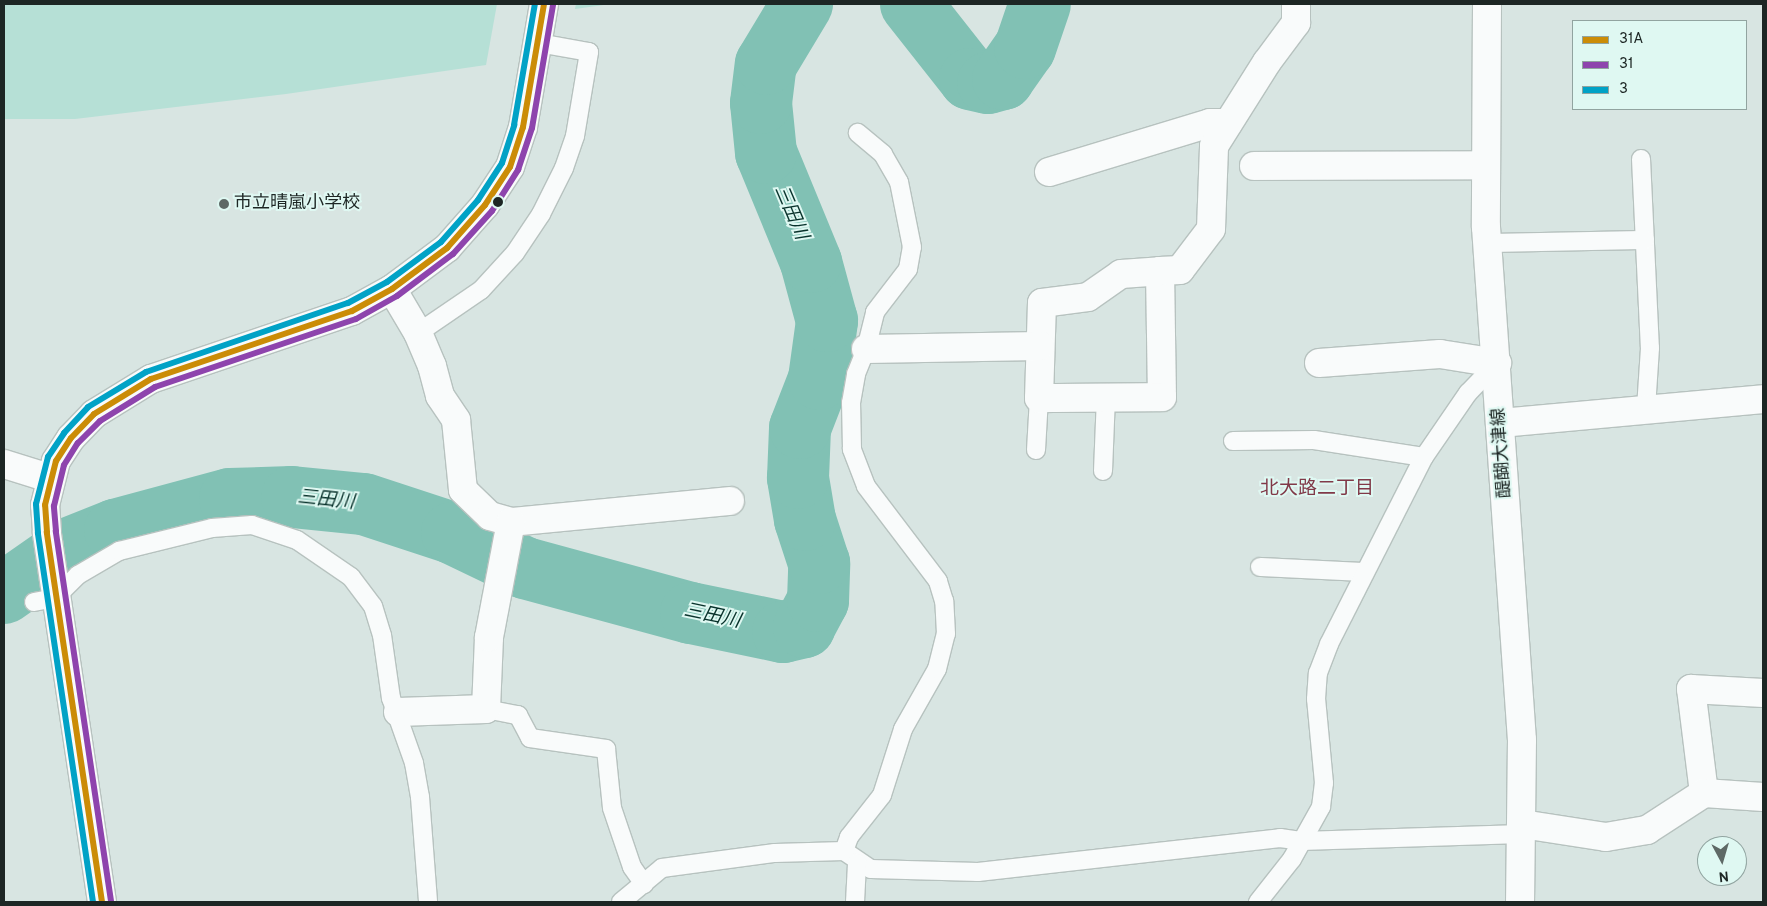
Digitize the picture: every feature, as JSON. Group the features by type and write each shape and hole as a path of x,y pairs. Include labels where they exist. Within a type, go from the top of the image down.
{"street":[{"path":"102,902 47,596 45,505 49,478 71,438 94,414 151,380 352,312 392,289 447,248 486,205 510,167 522,127 544,4"},
{"path":"1160,271 1162,397 1039,398 1042,303 1088,297 1121,274 1160,271 1180,270 1211,229 1214,146 1296,23 1296,4"},
{"name":"醍醐大津線","path":"1487,4 1485,165 1487,243 1497,363 1522,740 1520,902"},
{"path":"1049,172 1210,123 1228,123"},
{"path":"1254,166 1297,156 1485,165"},
{"path":"392,289 418,333 432,366 440,396 456,420 463,490 509,532 730,501"},
{"path":"866,349 1040,346"},
{"path":"1319,363 1440,354 1497,363"},
{"path":"1501,423 1763,399"},
{"path":"4,464 49,478"},
{"path":"398,712 486,709 489,637 509,532"},
{"path":"1704,793 1691,689 1763,692"},
{"path":"1522,829 1606,837 1647,830 1704,793 1763,797"}],"lane":[{"path":"418,333 482,290 508,260 541,214 564,168 575,136 589,52 538,43"},
{"path":"844,851 849,837 882,795 903,728 937,669 946,634 944,601 938,581 866,486 852,449 852,403 856,374 866,349 875,312 908,269 912,247 899,182 883,154 858,132"},
{"path":"1641,159 1650,348 1646,410"},
{"path":"1487,243 1645,240"},
{"path":"1258,902 1292,859 1321,808 1324,783 1316,699 1318,673 1364,572 1424,456 1468,394 1497,363"},
{"path":"1103,471 1106,397"},
{"path":"1036,450 1039,398"},
{"path":"1233,441 1314,440 1424,456"},
{"path":"47,596 119,551 212,528 252,525 297,540 350,578 373,606 382,635 391,698 410,747 420,797 428,902"},
{"path":"1260,567 1364,572"},
{"path":"486,709 518,714 530,738 606,749 612,808 632,867 644,884"},
{"path":"621,902 662,868 775,853 844,851 857,862 871,869 978,872 1280,838 1301,841 1522,829"},
{"path":"855,902 857,862"}],"green space":[{"path":"4,4 497,4 486,65 286,94 75,119 4,119"},
{"path":"576,4 611,4 575,9"}],"waterway":[{"name":"三田川","path":"4,593 67,549 115,530 230,499 292,497 364,504 452,533 525,568 691,613 783,632 804,627 818,601 819,563 805,520 798,478 800,428 819,379 827,321 811,262 766,153 761,103 766,64 802,4"},
{"name":"三田川","path":"911,4 970,79 988,83 1003,79 1025,48 1040,4"}],"transit line":[{"name":"3","path":"93,902 38,533 36,504 48,457 64,433 88,407 146,372 348,303 387,282 441,242 478,200 502,163 514,125 535,4"},
{"name":"31A","path":"102,902 47,532 45,505 56,461 71,438 94,414 151,379 352,311 392,289 447,248 485,205 510,167 523,127 544,4"},
{"name":"31","path":"111,901 56,531 54,506 64,465 78,443 100,421 155,387 356,319 397,296 453,254 492,211 518,170 532,128 553,5"}],"place":[{"name":"市立晴嵐小学校","path":"224,204"}],"district":[{"name":"北大路二丁目","path":"1317,490"}]}
